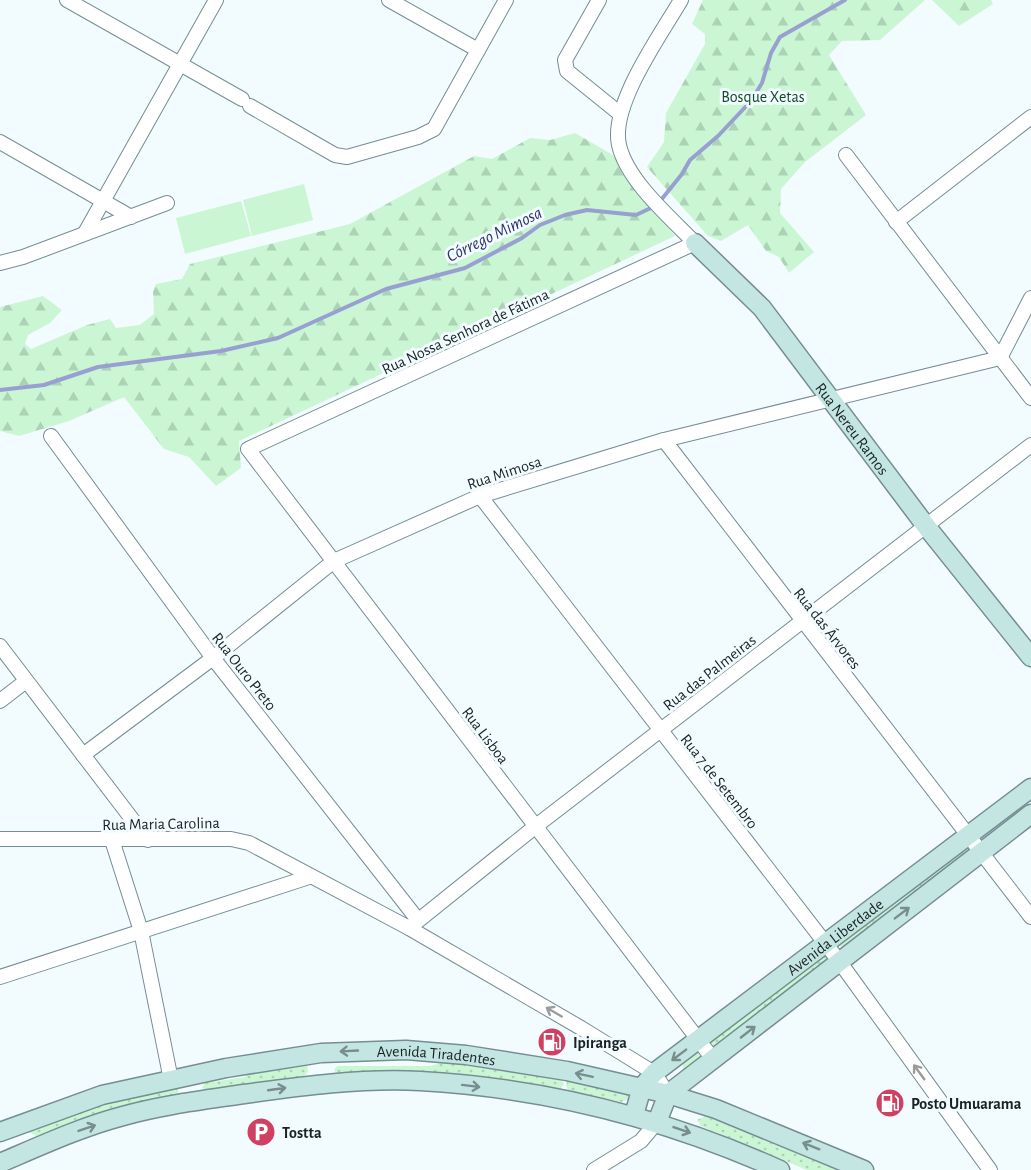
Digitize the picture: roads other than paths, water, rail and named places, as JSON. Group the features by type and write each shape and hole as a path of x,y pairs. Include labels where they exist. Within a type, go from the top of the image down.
{"main road":[{"name":"Rua Nereu Ramos","path":"695,243 762,308 926,526 1031,657"},
{"name":"Avenida Liberdade","path":"642,1087 654,1073 1031,788"},
{"name":"Avenida Liberdade","path":"668,1094 1031,814"},
{"name":"Avenida Tiradentes","path":"0,1132 102,1095 189,1076 321,1053 437,1052 567,1071 668,1094 716,1109 864,1170"},
{"path":"321,1053 323,1084"},
{"path":"189,1076 195,1102"},
{"name":"Avenida Tiradentes","path":"0,1163 123,1116 195,1102 323,1084 420,1081 563,1100 634,1115 719,1143 780,1170"},
{"path":"634,1115 642,1087"},
{"path":"657,1122 668,1094"},
{"path":"22,1124 32,1150"}],"street":[{"path":"67,0 335,155 347,157 418,137 434,129 506,0"},
{"path":"85,233 216,0"},
{"path":"389,0 478,50"},
{"path":"599,0 565,60 567,70 619,113 681,0"},
{"name":"Rua Nereu Ramos","path":"619,113 617,129 619,147 633,174 653,199 695,243"},
{"path":"896,222 1031,117"},
{"path":"0,142 131,217"},
{"path":"846,155 1031,398"},
{"path":"0,263 167,203"},
{"name":"Rua Nossa Senhora de Fátima","path":"248,449 695,243"},
{"path":"1000,358 1031,298"},
{"name":"Rua Mimosa","path":"82,755 213,658 333,561 480,496 664,440 1000,358"},
{"name":"Rua Ouro Preto","path":"51,436 213,658 413,924"},
{"name":"Rua das Árvores","path":"664,440 981,853"},
{"name":"Rua das Palmeiras","path":"413,924 536,826 1031,445"},
{"name":"Rua Lisboa","path":"248,449 714,1059"},
{"name":"Rua 7 de Setembro","path":"480,496 839,961"},
{"path":"0,646 148,840"},
{"path":"0,701 26,681"},
{"name":"Rua Maria Carolina","path":"0,839 231,838 249,843 309,877 413,924 654,1073"},
{"path":"112,840 141,931 171,1080"},
{"path":"981,853 1031,917"},
{"path":"0,977 309,877"},
{"path":"839,961 990,1170"},
{"path":"654,1073 668,1094"},
{"path":"634,1115 640,1141"},
{"path":"594,1170 640,1141 657,1122"}],"waterway":[{"name":"Córrego Mimosa","path":"0,390 44,385 98,367 221,351 278,338 386,289 465,268 522,238 540,225 565,215 587,210 636,215 657,205 682,174 690,160 718,136 751,101 762,83 771,53 780,37 845,0"}],"place":[{"name":"Ipiranga","path":"552,1042"},
{"name":"Posto Umuarama","path":"890,1103"},
{"name":"Tostta","path":"261,1132"}],"park label":[{"name":"Bosque Xetas","path":"763,96"}]}
